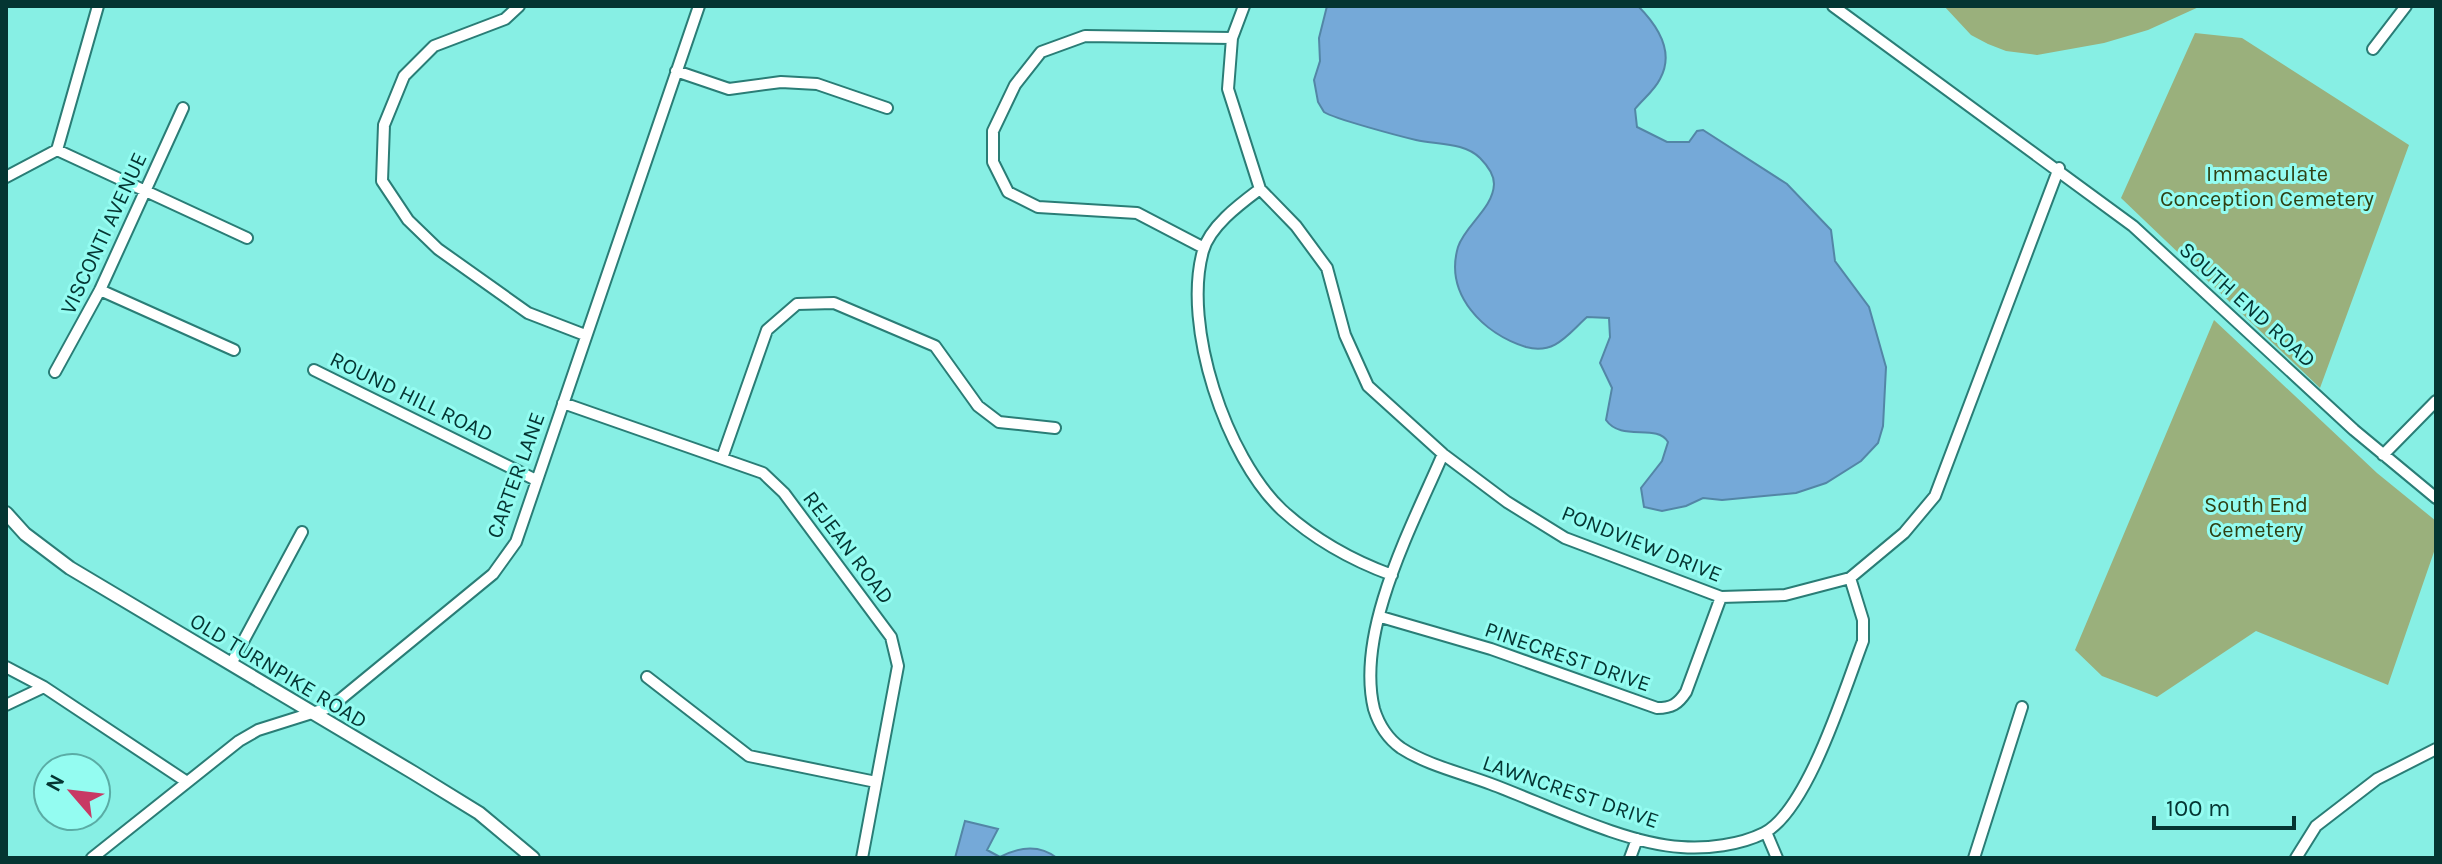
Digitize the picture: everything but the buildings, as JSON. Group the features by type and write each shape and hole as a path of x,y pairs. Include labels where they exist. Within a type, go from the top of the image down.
{"main road":[{"name":"OLD TURNPIKE ROAD","path":"6,513 25,534 70,568 479,813 533,858"}],"street":[{"path":"6,177 57,150 98,6"},
{"path":"519,6 505,19 434,46 404,76 384,125 382,181 408,220 438,249 528,313 585,335"},
{"name":"CARTER LANE","path":"92,858 258,730 314,715 331,707 493,574 516,542 699,6"},
{"name":"PONDVIEW DRIVE","path":"1244,6 1232,38 1228,89 1260,189 1296,226 1327,268 1345,335 1368,386 1443,454 1507,502 1565,538 1721,597 1785,595 1850,578 1904,533 1935,496 2059,168"},
{"name":"SOUTH END ROAD","path":"1833,6 2059,168 2133,226 2383,455 2436,498"},
{"path":"2373,49 2406,6"},
{"path":"1204,248 1137,213 1038,207 1008,192 993,162 993,131 1015,85 1041,52 1085,36 1232,38"},
{"path":"676,71 729,89 781,82 817,84 887,108"},
{"name":"VISCONTI AVENUE","path":"55,372 100,290 183,108"},
{"path":"57,150 247,238"},
{"path":"1260,189 1233,210 1204,248 1196,295 1206,357 1228,430 1254,477 1281,509 1316,538 1348,557 1392,575"},
{"path":"100,290 234,350"},
{"path":"722,458 767,330 797,304 834,303 935,346 978,406 999,422 1055,428"},
{"name":"ROUND HILL ROAD","path":"314,370 536,480"},
{"path":"2383,455 2436,401"},
{"name":"REJEAN ROAD","path":"563,403 763,473 784,493 891,637 898,666 862,858"},
{"name":"LAWNCREST DRIVE","path":"1443,454 1392,575 1372,655 1373,705 1386,735 1421,758 1637,839 1680,847 1728,844 1766,832"},
{"path":"231,664 302,532"},
{"path":"1777,858 1766,832 1802,791 1815,766 1863,641 1863,620 1850,578"},
{"name":"PINECREST DRIVE","path":"1381,617 1491,649 1657,708 1668,708 1678,703 1686,692 1721,597"},
{"path":"6,667 44,687 187,782"},
{"path":"647,677 749,756 876,782"},
{"path":"6,705 44,687"},
{"path":"1974,858 2022,707"},
{"path":"2296,858 2316,826 2377,779 2436,749"},
{"path":"1630,858 1637,839"}],"green space":[{"path":"1944,6 2201,6 2148,30 2104,43 2037,55 2006,51 1988,44 1971,35"},
{"name":"Immaculate Conception Cemetery","path":"2195,33 2242,38 2409,145 2320,388 2121,198"},
{"name":"South End Cemetery","path":"2214,320 2377,473 2436,521 2436,546 2388,685 2256,631 2157,697 2102,676 2075,650"}],"water":[{"path":"1327,6 1638,6 1658,31 1666,59 1658,83 1635,109 1637,127 1667,142 1689,142 1697,131 1703,130 1787,184 1831,230 1835,261 1869,307 1886,367 1883,426 1878,443 1861,461 1826,483 1796,493 1722,500 1703,498 1686,506 1662,511 1644,507 1641,488 1662,461 1668,442 1656,434 1620,430 1606,420 1612,388 1600,363 1610,337 1609,318 1587,317 1553,346 1536,349 1496,333 1471,310 1462,296 1455,265 1458,247 1466,231 1489,201 1494,184 1491,173 1480,158 1466,149 1396,135 1324,112 1318,102 1314,80 1320,61 1319,38"},
{"path":"965,821 998,829 987,850 1000,857 1029,848 1057,858 955,858"}]}
